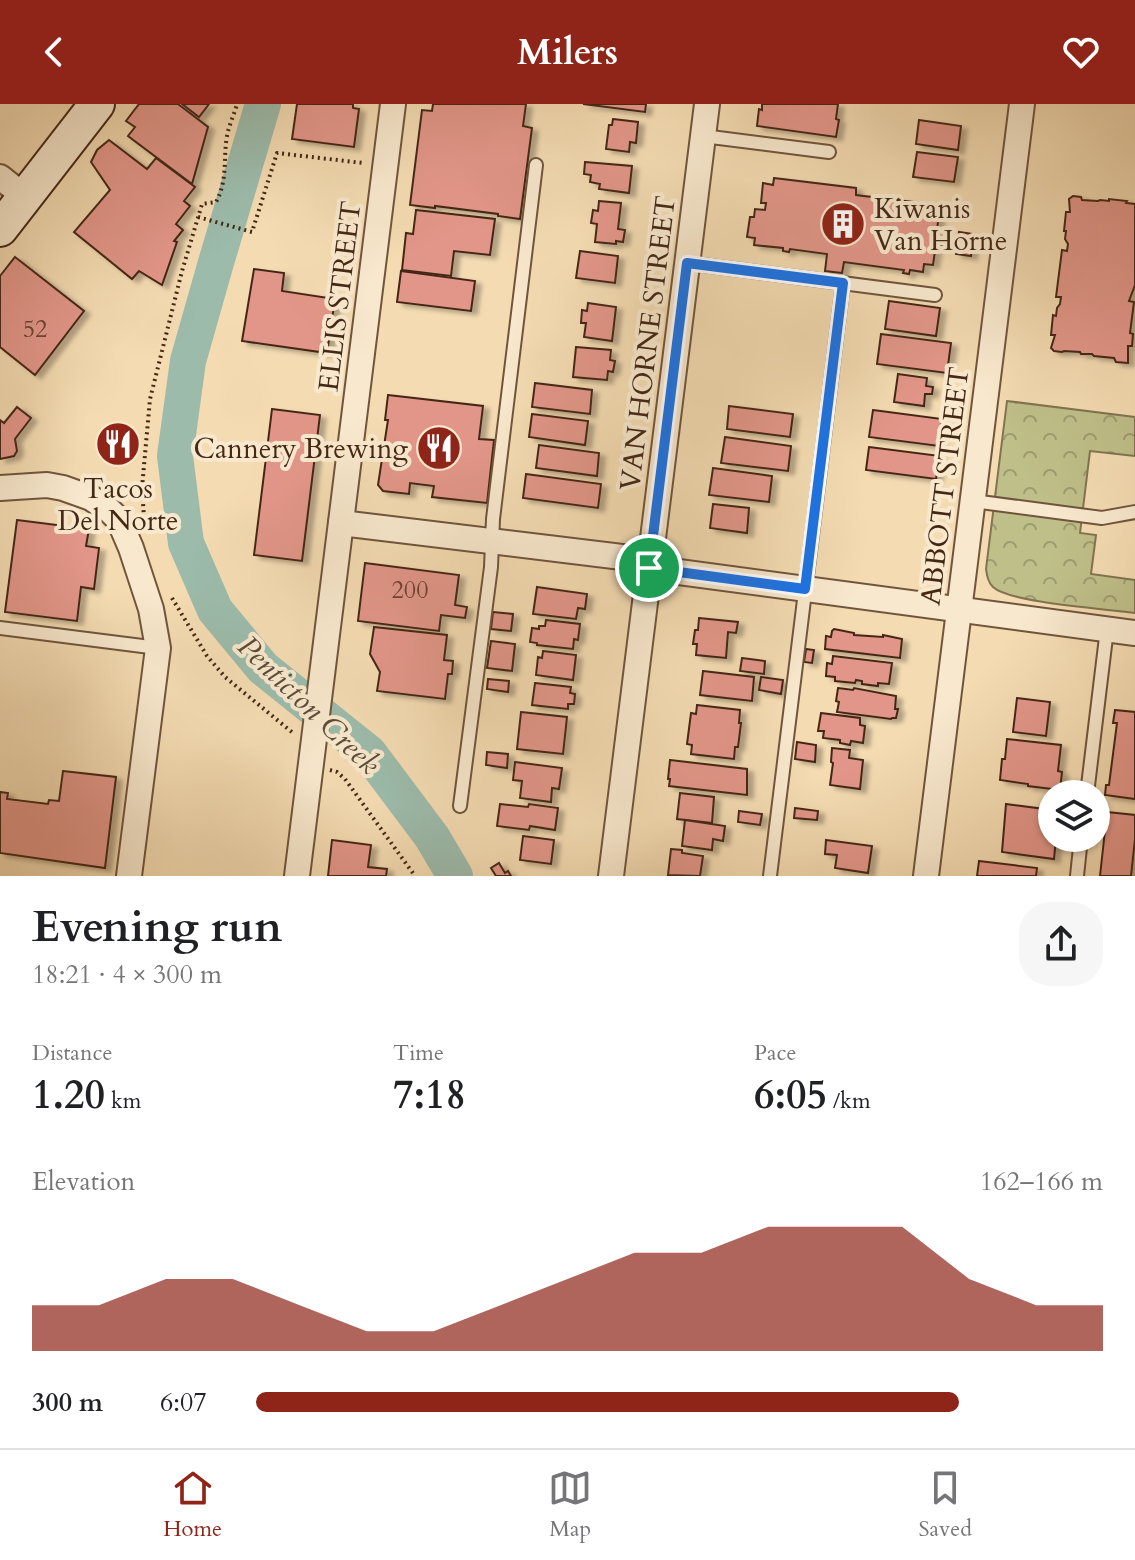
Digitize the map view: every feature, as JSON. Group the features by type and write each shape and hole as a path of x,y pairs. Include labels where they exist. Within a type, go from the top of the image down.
{"street":[{"path":"0,229 12,187 97,104"},
{"name":"ELLIS STREET","path":"297,876 393,104"},
{"name":"VAN HORNE STREET","path":"611,876 707,104"},
{"name":"ABBOTT STREET","path":"926,876 1022,104"},
{"path":"0,488 31,485 63,488 91,498 119,520 131,548 151,609 158,648 129,876"},
{"path":"341,523 622,557 649,568 1135,633"}],"lane":[{"path":"703,136 829,152"},
{"path":"460,806 491,567 493,519 536,165"},
{"path":"687,263 935,295"},
{"path":"770,876 843,283"},
{"path":"973,501 1102,518 1135,512"},
{"path":"0,628 158,648"},
{"path":"1089,780 1107,629"},
{"path":"1077,876 1080,852"}],"path":[{"path":"146,525 142,488 150,399 202,204 216,202 219,197 226,168 227,134 237,104"},
{"path":"198,217 252,232 277,153 386,166"},
{"path":"167,588 192,634 225,677 314,748 327,769 345,779 415,876"}],"green space":[{"path":"1007,401 1135,417 1135,456 1090,451 1080,533 1096,535 1091,574 1135,580 1135,613 1019,597 1003,593 990,583 986,569"}],"building":[{"path":"139,104 178,104 208,127 192,184 128,136 135,127 126,121"},
{"path":"182,104 209,104 199,117"},
{"path":"297,104 353,104 353,108 359,109 354,147 292,139"},
{"path":"433,104 526,104 523,126 532,128 520,219 410,205 422,110 432,111"},
{"path":"583,104 646,104 645,112"},
{"path":"762,104 838,104 836,137 757,126"},
{"path":"613,119 638,122 636,143 630,142 629,152 606,149 609,125 612,125"},
{"path":"919,120 961,126 958,150 916,144"},
{"path":"109,140 147,169 156,158 195,187 184,201 190,206 176,224 183,230 174,241 177,242 162,285 139,271 132,279 74,232 110,190 91,162 97,150"},
{"path":"917,152 958,157 954,182 913,177"},
{"path":"585,162 632,166 629,193 599,189 600,184 590,182 591,175 584,174"},
{"name":"Kiwanis Van Horne","path":"774,178 856,188 856,195 931,204 930,212 939,213 933,237 958,240 959,232 973,234 971,256 956,254 957,247 936,244 933,265 924,264 923,272 910,270 909,274 903,273 904,270 844,262 842,273 825,271 827,254 790,249 789,252 783,251 783,248 754,245 755,238 747,237 750,217 754,217 755,209 765,210 766,203 761,203 763,183 773,185"},
{"path":"1073,196 1082,200 1109,199 1135,204 1135,285 1129,301 1134,302 1130,333 1133,334 1132,346 1128,346 1128,363 1051,348 1055,335 1051,335 1053,315 1056,316 1061,297 1056,297 1062,250 1067,251 1068,244 1064,231 1066,212 1070,212 1069,199"},
{"path":"599,201 621,203 618,229 625,230 623,242 595,242 597,224 591,223 593,210 598,211"},
{"path":"416,210 495,219 490,255 454,251 451,276 402,270 406,233 413,234"},
{"path":"580,251 618,256 615,283 576,278"},
{"path":"15,257 84,311 35,375 0,347 0,276"},
{"path":"254,269 284,273 282,291 335,299 327,353 242,341"},
{"path":"401,271 475,281 471,311 397,302"},
{"path":"889,301 940,308 936,336 885,329"},
{"path":"588,303 616,307 612,341 584,337 586,323 581,323 582,310 587,311"},
{"path":"881,334 951,343 947,373 877,364"},
{"path":"576,347 611,350 610,360 615,361 613,372 608,371 607,380 573,377"},
{"path":"898,374 927,378 926,386 933,387 932,394 925,394 924,406 894,402"},
{"path":"535,383 592,390 590,414 532,407"},
{"name":"Cannery Brewing","path":"388,395 483,406 479,439 494,440 487,503 432,497 434,486 410,483 409,494 383,491 378,485 388,420 385,420"},
{"path":"729,406 793,414 790,437 727,429"},
{"path":"17,407 31,418 15,439 17,451 14,456 0,459 0,420 4,423"},
{"path":"272,409 320,415 302,561 254,555"},
{"path":"873,410 942,419 939,446 869,437"},
{"path":"532,414 588,421 585,445 529,437"},
{"name":"Tacos Del Norte","path":"116,428 123,429 122,436 128,437 125,456 108,452 110,435 115,436"},
{"path":"725,437 791,446 788,471 721,463"},
{"path":"539,445 599,453 597,476 536,468"},
{"path":"869,447 940,456 936,479 866,470"},
{"path":"713,468 772,476 769,502 709,495"},
{"path":"526,474 601,484 598,508 523,498"},
{"path":"713,504 749,508 747,533 710,528"},
{"path":"17,520 89,529 86,546 99,548 94,589 81,587 77,621 5,612"},
{"path":"365,563 459,575 455,605 467,607 465,618 441,615 439,631 358,621"},
{"path":"537,587 587,594 585,609 578,608 576,619 533,614"},
{"path":"493,612 513,614 511,631 491,629"},
{"path":"699,618 738,622 736,633 728,632 726,658 696,655 697,644 693,644"},
{"path":"546,620 580,624 573,649 530,642 532,628 545,626"},
{"path":"374,627 447,635 444,660 453,661 445,699 377,691 380,672 370,654"},
{"path":"834,629 854,635 883,635 902,639 900,658 825,649 826,636 831,637"},
{"path":"491,641 515,644 512,671 487,668"},
{"path":"806,649 814,650 812,663 804,662"},
{"path":"543,651 576,655 573,680 536,675 538,657 542,658"},
{"path":"833,656 892,663 889,684 878,683 878,686 856,680 855,683 835,681 835,677 826,676 827,663 832,664"},
{"path":"742,658 765,661 764,674 740,671"},
{"path":"703,671 754,677 752,701 700,695"},
{"path":"761,677 783,680 781,694 759,690"},
{"path":"488,679 509,681 508,692 487,689"},
{"path":"535,683 571,687 570,693 575,694 574,704 568,704 568,709 532,705"},
{"path":"838,688 896,696 896,718 837,712"},
{"path":"1017,698 1050,702 1046,736 1013,732"},
{"path":"697,705 740,710 741,723 734,759 691,754 692,745 687,744 691,713 696,714"},
{"path":"1115,710 1135,712 1135,799 1110,796 1117,723 1113,723"},
{"path":"521,712 567,717 563,754 517,749"},
{"path":"821,713 860,718 860,725 865,726 863,743 851,741 850,745 823,738 824,731 818,731"},
{"path":"1007,739 1061,745 1058,771 1062,772 1061,780 1038,780 1038,787 1000,780 1002,759 1005,759"},
{"path":"797,742 816,745 815,762 795,759"},
{"path":"832,748 850,750 849,758 863,760 860,789 830,785"},
{"path":"487,752 508,754 507,768 486,765"},
{"path":"670,760 747,769 747,795 669,786"},
{"path":"515,762 562,768 559,789 552,788 551,802 520,798 522,781 513,780"},
{"path":"63,771 116,777 105,868 0,853 0,792 8,793 7,799 48,804 49,800 59,801"},
{"path":"680,793 714,797 712,823 677,819"},
{"path":"500,804 558,808 555,830 497,826"},
{"path":"1006,804 1038,808 1038,852 1055,852 1054,859 1002,852"},
{"path":"795,808 818,811 817,820 794,818"},
{"path":"739,811 762,814 760,825 738,822"},
{"path":"1110,812 1135,815 1131,876 1100,876 1103,852 1110,852"},
{"path":"685,820 725,826 723,841 713,839 712,850 682,846"},
{"path":"523,836 554,840 551,864 520,860"},
{"path":"332,840 371,845 368,867 387,869 386,876 328,876"},
{"path":"826,840 872,846 868,873 835,868 837,855 825,854"},
{"path":"671,849 703,856 700,876 668,875"},
{"path":"979,861 1037,868 1036,876 977,876"},
{"path":"499,863 511,876 496,876 491,868"}],"waterway":[{"name":"Penticton Creek","path":"263,104 188,361 175,456 186,543 215,610 263,668 369,753 432,837 455,876"}],"place":[{"name":"Kiwanis Van Horne","path":"843,224"},
{"name":"Tacos Del Norte","path":"118,444"},
{"name":"Cannery Brewing","path":"439,448"}],"route":[{"path":"687,263 843,283 805,589 649,568 687,263"}]}
